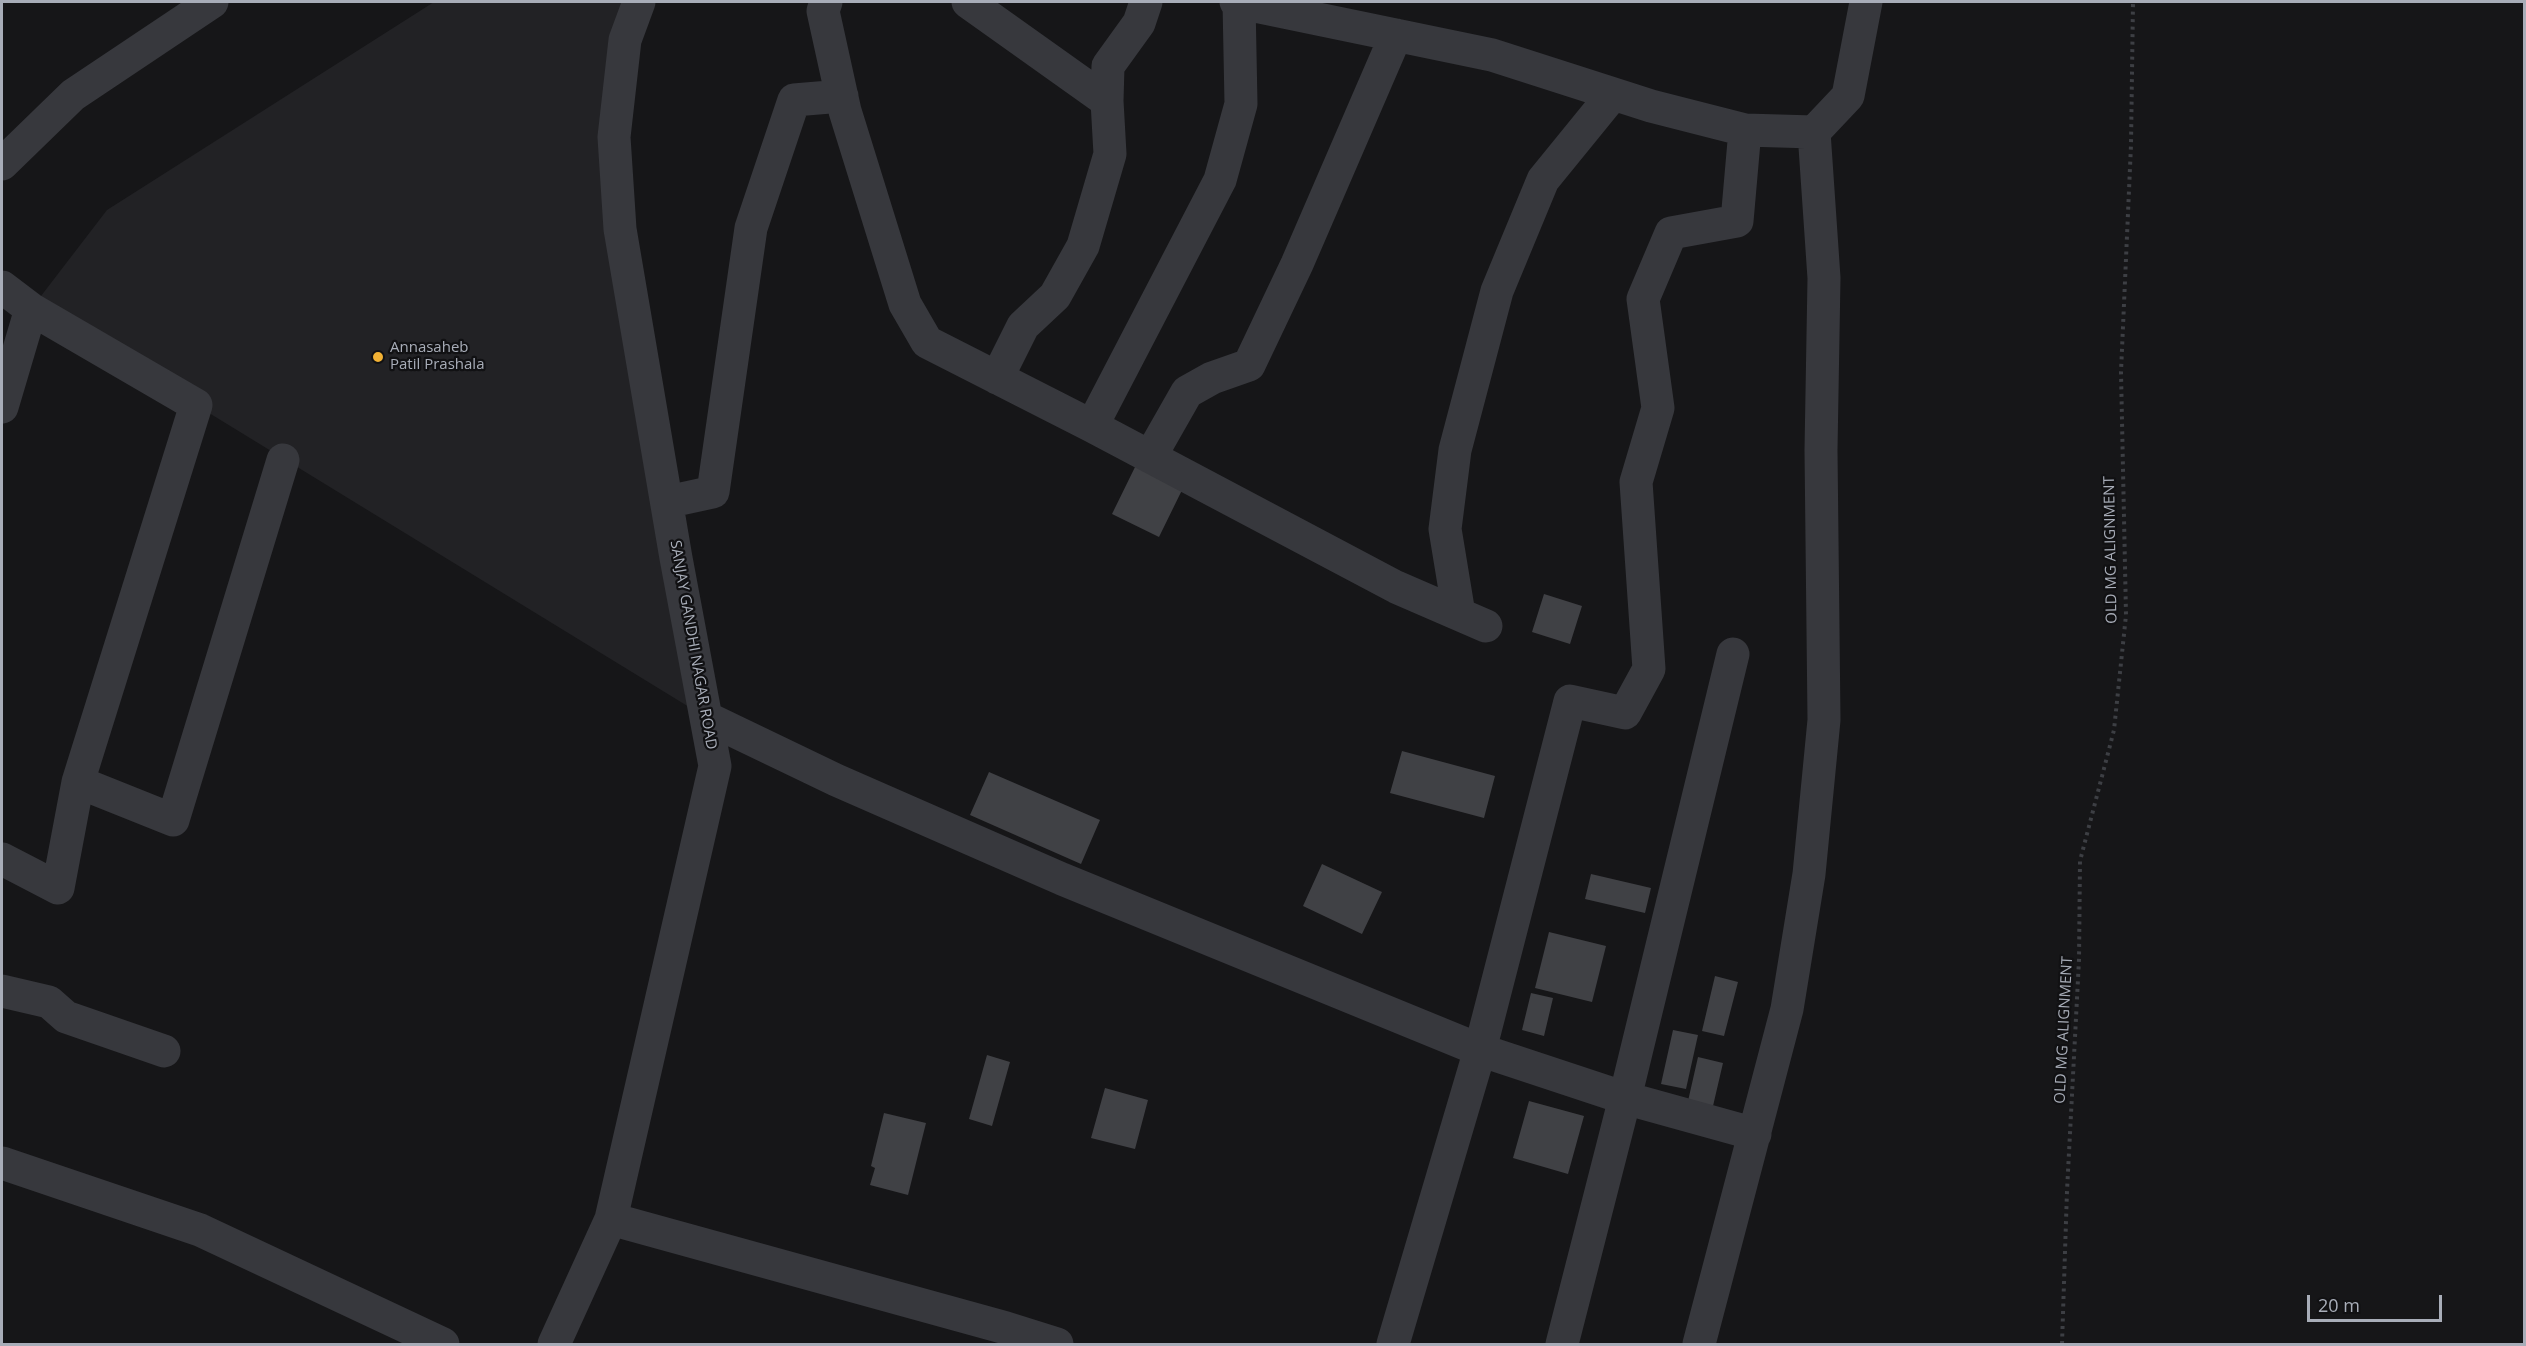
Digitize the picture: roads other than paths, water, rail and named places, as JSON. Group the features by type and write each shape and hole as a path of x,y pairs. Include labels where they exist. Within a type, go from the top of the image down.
{"street":[{"path":"2,164 73,95 212,2"},
{"name":"SANJAY GANDHI NAGAR ROAD","path":"554,1344 611,1219 715,766 620,229 614,137 625,40 639,2"},
{"path":"826,2 823,12 842,96 905,304 927,342 1092,426 1396,587 1472,620 1446,529 1455,450 1497,291 1543,180 1613,94"},
{"path":"968,2 1107,101"},
{"path":"997,378 1023,326 1055,296 1083,246 1110,154 1108,66 1138,23 1146,2"},
{"path":"1092,426 1220,180 1242,104 1237,2 1492,55 1613,94 1745,130 1814,132"},
{"path":"1699,1344 1787,1009 1809,874 1824,720 1821,450 1824,279 1814,132 1848,96 1866,2"},
{"path":"1150,457 1187,392 1212,378 1249,365 1297,264 1396,35"},
{"path":"667,502 713,492 751,228 794,100 842,96"},
{"path":"1393,1344 1480,1050 1570,701 1625,713 1649,669 1636,482 1658,408 1644,299 1671,233 1737,221 1745,130"},
{"path":"2,286 31,309 195,405 78,782 58,888 2,859"},
{"path":"2,407 31,309"},
{"path":"78,782 173,820 283,460"},
{"path":"1562,1344 1625,1098 1733,654"},
{"path":"707,718 836,780 1062,879 1480,1050 1625,1098 1755,1134"},
{"path":"2,991 49,1002 66,1017 164,1051"},
{"path":"2,1163 200,1230 443,1344"},
{"path":"611,1219 1057,1344"}],"place":[{"name":"Annasaheb Patil Prashala","path":"378,357"}]}
